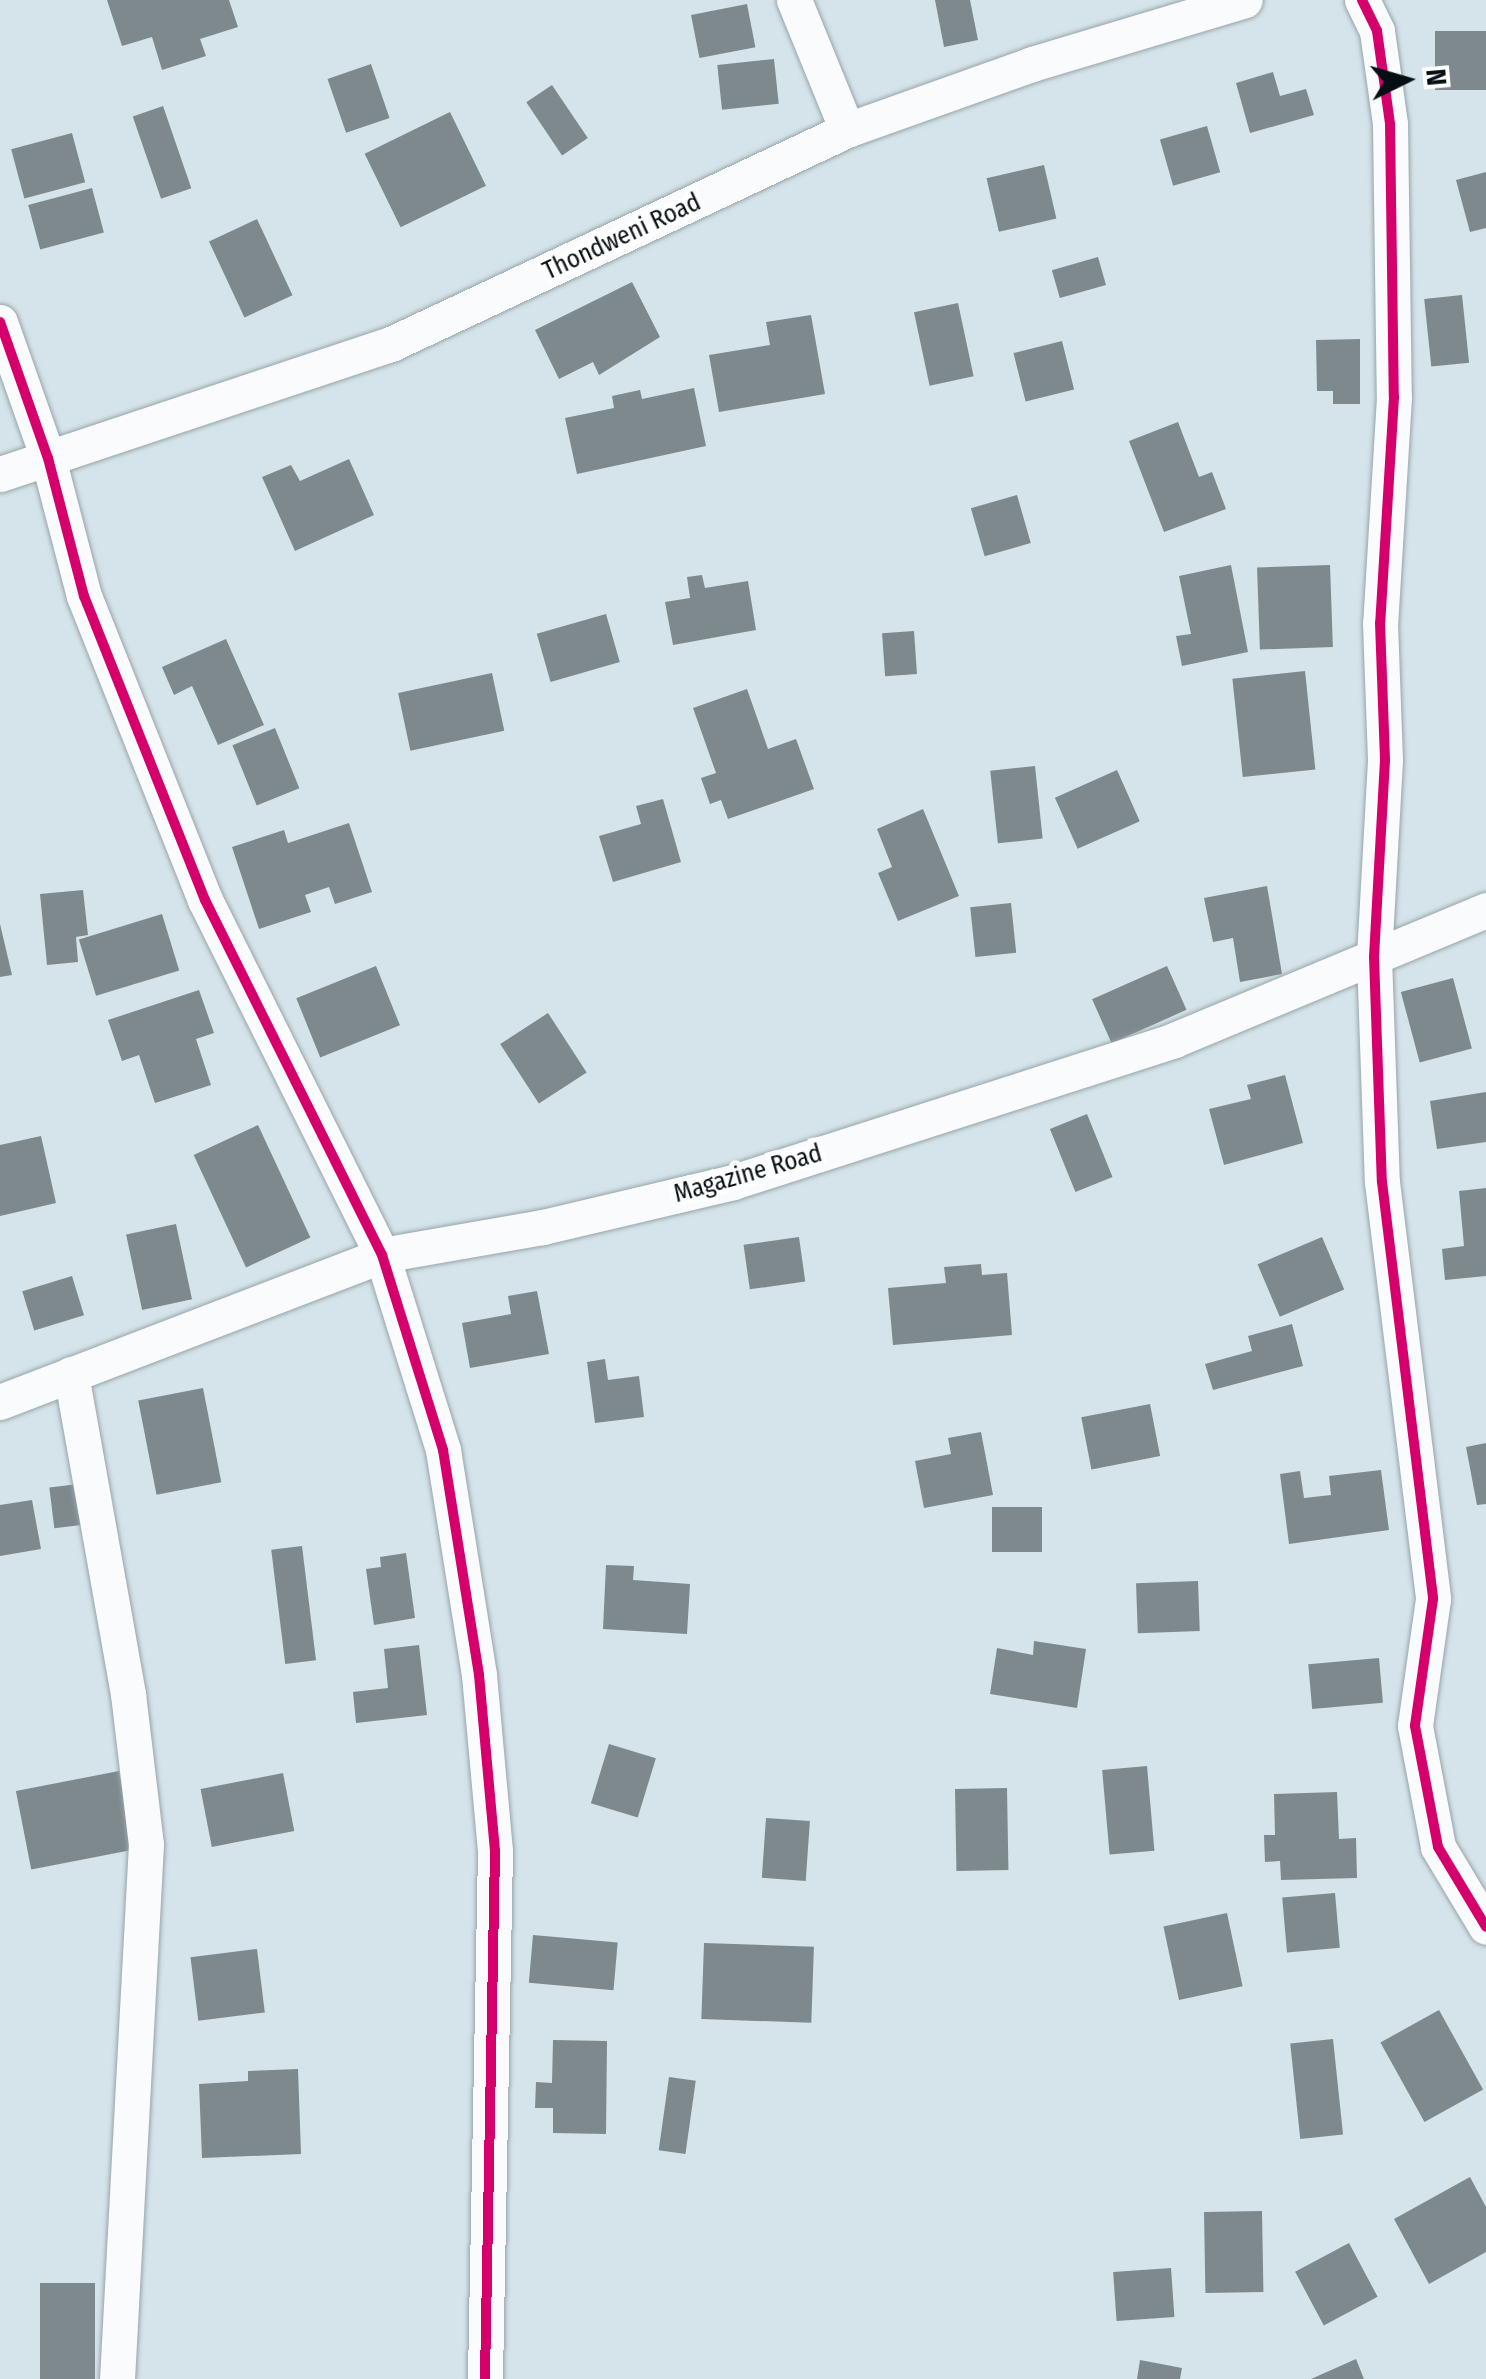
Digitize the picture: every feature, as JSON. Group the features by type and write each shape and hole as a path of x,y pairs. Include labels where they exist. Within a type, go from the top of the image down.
{"street":[{"path":"794,0 847,130"},
{"name":"Thondweni Road","path":"0,474 391,344 847,130 1244,0"},
{"path":"1362,0 1377,30 1390,124 1394,396 1380,623 1385,760 1374,957 1382,1182 1433,1599 1416,1726 1438,1847 1486,1927"},
{"path":"0,322 48,458 84,596 206,900 382,1255 443,1450 478,1675 496,1851 485,2379"},
{"name":"Magazine Road","path":"0,1402 382,1255 544,1227 733,1182 1174,1040 1486,910"},
{"path":"71,1374 128,1694 146,1844 117,2379"}],"building":[{"path":"107,0 229,0 238,27 200,39 206,56 162,70 152,37 122,46"},
{"path":"935,0 970,0 978,40 944,47"},
{"path":"747,4 755,47 699,58 691,15"},
{"path":"1435,31 1486,31 1486,90 1435,90"},
{"path":"774,59 779,104 722,110 717,65"},
{"path":"371,64 390,118 346,133 328,79"},
{"path":"1273,72 1280,96 1306,89 1314,115 1250,133 1236,83"},
{"path":"552,85 588,138 562,155 526,102"},
{"path":"163,106 191,188 161,199 133,116"},
{"path":"450,112 486,186 401,227 365,154"},
{"path":"1207,126 1220,172 1173,186 1160,140"},
{"path":"72,133 85,182 24,199 11,149"},
{"path":"1044,165 1056,219 999,232 987,178"},
{"path":"1486,172 1486,228 1470,232 1456,180"},
{"path":"92,188 104,232 40,250 28,205"},
{"path":"257,219 292,295 244,318 209,241"},
{"path":"1098,257 1106,285 1060,298 1052,270"},
{"path":"632,282 660,337 599,375 593,362 559,379 535,330"},
{"path":"1462,295 1469,363 1431,367 1424,299"},
{"path":"958,303 974,376 930,386 914,312"},
{"path":"811,315 825,394 719,412 709,355 770,345 766,322"},
{"path":"1360,339 1360,404 1333,404 1333,391 1317,391 1316,340"},
{"path":"1062,341 1074,390 1026,402 1013,353"},
{"path":"694,388 706,446 577,474 565,418 614,408 612,396 640,390 642,399"},
{"path":"1178,422 1199,477 1212,472 1226,509 1164,532 1129,441"},
{"path":"349,459 374,515 295,551 262,477 291,465 300,481"},
{"path":"1017,495 1031,543 985,556 971,508"},
{"path":"1231,565 1248,652 1182,666 1176,636 1191,634 1179,576"},
{"path":"1330,565 1333,647 1260,649 1257,568"},
{"path":"702,575 705,588 748,581 756,630 673,645 665,602 690,598 687,577"},
{"path":"606,614 620,662 551,682 537,634"},
{"path":"914,631 917,674 885,676 882,633"},
{"path":"226,639 264,725 218,745 192,686 174,695 162,667"},
{"path":"1305,671 1315,769 1243,777 1232,679"},
{"path":"492,673 504,731 410,751 398,693"},
{"path":"747,689 768,749 796,739 814,789 728,819 721,800 710,804 701,778 716,773 693,708"},
{"path":"275,728 299,788 257,805 232,745"},
{"path":"1035,766 1043,839 998,843 990,771"},
{"path":"1117,770 1140,821 1078,849 1055,798"},
{"path":"663,799 681,862 613,882 599,836 641,824 636,806"},
{"path":"923,809 959,896 898,921 878,873 892,867 877,829"},
{"path":"349,823 372,892 335,904 329,887 305,895 311,912 259,929 232,847 284,830 288,843"},
{"path":"1267,886 1282,974 1240,982 1233,938 1213,942 1204,898"},
{"path":"83,890 88,935 76,937 78,962 47,965 40,894"},
{"path":"1011,903 1016,953 975,957 970,907"},
{"path":"162,914 179,970 96,996 79,939"},
{"path":"0,924 12,975 0,977"},
{"path":"376,966 400,1025 320,1058 296,998"},
{"path":"1167,966 1187,1010 1112,1043 1092,999"},
{"path":"1453,978 1472,1049 1420,1062 1401,992"},
{"path":"199,990 214,1033 196,1039 211,1085 155,1103 139,1055 122,1061 108,1020"},
{"path":"548,1013 587,1073 539,1104 500,1044"},
{"path":"1285,1075 1303,1143 1224,1165 1209,1109 1251,1099 1247,1085"},
{"path":"1486,1092 1486,1142 1437,1149 1430,1101"},
{"path":"1087,1114 1112,1177 1075,1192 1050,1129"},
{"path":"258,1125 310,1237 246,1267 194,1155"},
{"path":"41,1136 56,1203 0,1216 0,1145"},
{"path":"1486,1188 1486,1276 1445,1280 1442,1249 1464,1246 1459,1191"},
{"path":"176,1224 192,1299 142,1310 126,1235"},
{"path":"799,1237 805,1282 750,1289 744,1245"},
{"path":"1322,1237 1344,1289 1280,1317 1258,1264"},
{"path":"981,1264 982,1275 1007,1273 1012,1335 893,1345 888,1288 946,1283 944,1267"},
{"path":"72,1276 84,1315 34,1330 22,1291"},
{"path":"537,1291 549,1354 470,1368 462,1323 511,1314 508,1296"},
{"path":"1292,1324 1303,1366 1213,1390 1205,1364 1252,1351 1248,1336"},
{"path":"605,1359 608,1380 639,1376 644,1417 595,1423 587,1362"},
{"path":"203,1388 221,1482 157,1495 138,1401"},
{"path":"1150,1404 1160,1456 1091,1469 1081,1417"},
{"path":"981,1432 993,1495 924,1508 915,1461 951,1454 948,1438"},
{"path":"1486,1443 1486,1504 1477,1505 1466,1447"},
{"path":"1381,1470 1389,1530 1289,1544 1280,1474 1300,1471 1304,1498 1331,1495 1329,1476"},
{"path":"95,1482 100,1523 54,1528 49,1488"},
{"path":"32,1500 41,1549 0,1556 0,1505"},
{"path":"992,1507 1042,1507 1042,1552 992,1552"},
{"path":"302,1546 316,1660 285,1664 271,1550"},
{"path":"406,1553 415,1618 374,1625 366,1569 381,1567 380,1557"},
{"path":"606,1565 634,1566 633,1580 690,1584 687,1634 603,1629"},
{"path":"1198,1581 1200,1631 1138,1633 1136,1583"},
{"path":"1034,1641 1086,1649 1077,1708 990,1694 997,1648 1033,1655"},
{"path":"419,1645 427,1715 356,1723 353,1692 388,1688 384,1649"},
{"path":"1379,1658 1383,1703 1312,1709 1308,1664"},
{"path":"609,1744 656,1758 638,1818 591,1803"},
{"path":"1147,1766 1154,1851 1110,1855 1102,1770"},
{"path":"119,1771 134,1850 31,1870 16,1791"},
{"path":"283,1773 294,1831 212,1847 201,1789"},
{"path":"1007,1788 1008,1870 956,1871 955,1789"},
{"path":"1337,1792 1339,1839 1356,1838 1357,1878 1281,1880 1280,1861 1265,1862 1264,1835 1275,1835 1274,1794"},
{"path":"766,1818 810,1821 806,1881 762,1878"},
{"path":"1335,1893 1340,1948 1287,1952 1282,1898"},
{"path":"1227,1913 1243,1986 1179,2000 1163,1927"},
{"path":"533,1935 618,1942 613,1990 529,1983"},
{"path":"704,1943 814,1947 811,2023 701,2019"},
{"path":"257,1949 265,2013 198,2021 190,1957"},
{"path":"1439,2010 1483,2090 1425,2122 1380,2042"},
{"path":"1333,2039 1343,2134 1300,2139 1290,2043"},
{"path":"553,2040 607,2041 606,2134 553,2133 553,2108 535,2108 536,2082 552,2083"},
{"path":"298,2069 301,2154 202,2158 199,2084 248,2081 248,2071"},
{"path":"669,2077 696,2081 685,2154 659,2150"},
{"path":"1470,2177 1486,2207 1486,2252 1429,2284 1394,2219"},
{"path":"1262,2211 1263,2292 1205,2293 1204,2212"},
{"path":"1349,2243 1378,2297 1324,2325 1295,2272"},
{"path":"1171,2268 1174,2317 1117,2321 1113,2272"},
{"path":"40,2283 95,2283 95,2379 40,2379"},
{"path":"1356,2359 1364,2379 1311,2379"},
{"path":"1140,2360 1182,2368 1180,2379 1137,2379"}],"cycle path":[{"path":"1362,0 1377,31 1390,124 1394,397 1380,623 1385,760 1374,957 1382,1182 1433,1599 1415,1726 1438,1847 1486,1927"},
{"path":"0,322 48,458 84,596 205,900 382,1255 443,1450 479,1675 495,1851 485,2379"}]}
